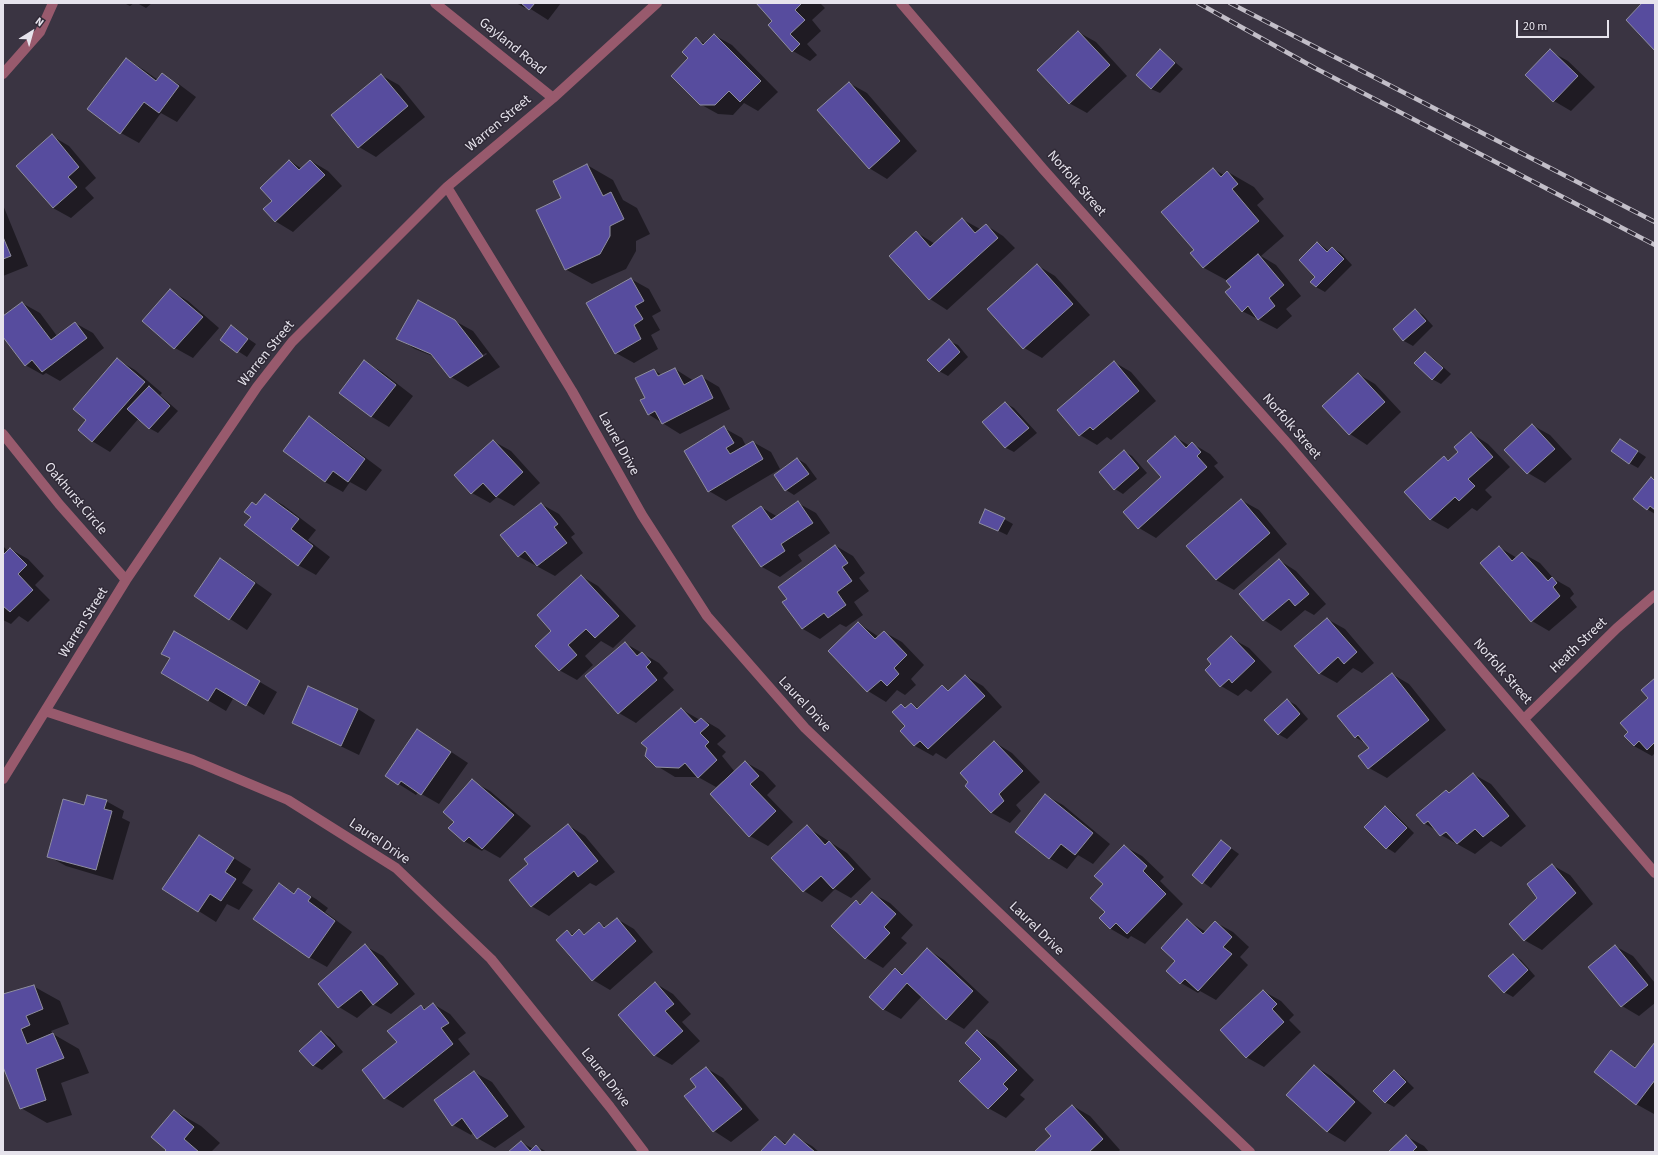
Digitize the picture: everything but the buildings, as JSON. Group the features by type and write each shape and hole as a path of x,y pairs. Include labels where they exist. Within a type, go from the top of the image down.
{"street":[{"path":"3,74 40,32 53,3"},
{"name":"Gayland Road","path":"435,3 553,98"},
{"name":"Warren Street","path":"3,779 126,580 257,387 292,342 447,187 553,98 657,3"},
{"name":"Norfolk Street","path":"901,3 1043,169 1288,444 1655,872"},
{"name":"Laurel Drive","path":"447,187 572,391 642,516 706,616 804,728 1250,1152"},
{"name":"Oakhurst Circle","path":"3,434 59,504 126,580"},
{"name":"Heath Street","path":"1524,720 1617,628 1655,595"},
{"name":"Laurel Drive","path":"45,711 193,760 288,800 396,868 491,959 606,1101 644,1152"}],"railway":[{"path":"1198,3 1315,68 1655,245"},
{"path":"1230,3 1655,222"}]}
